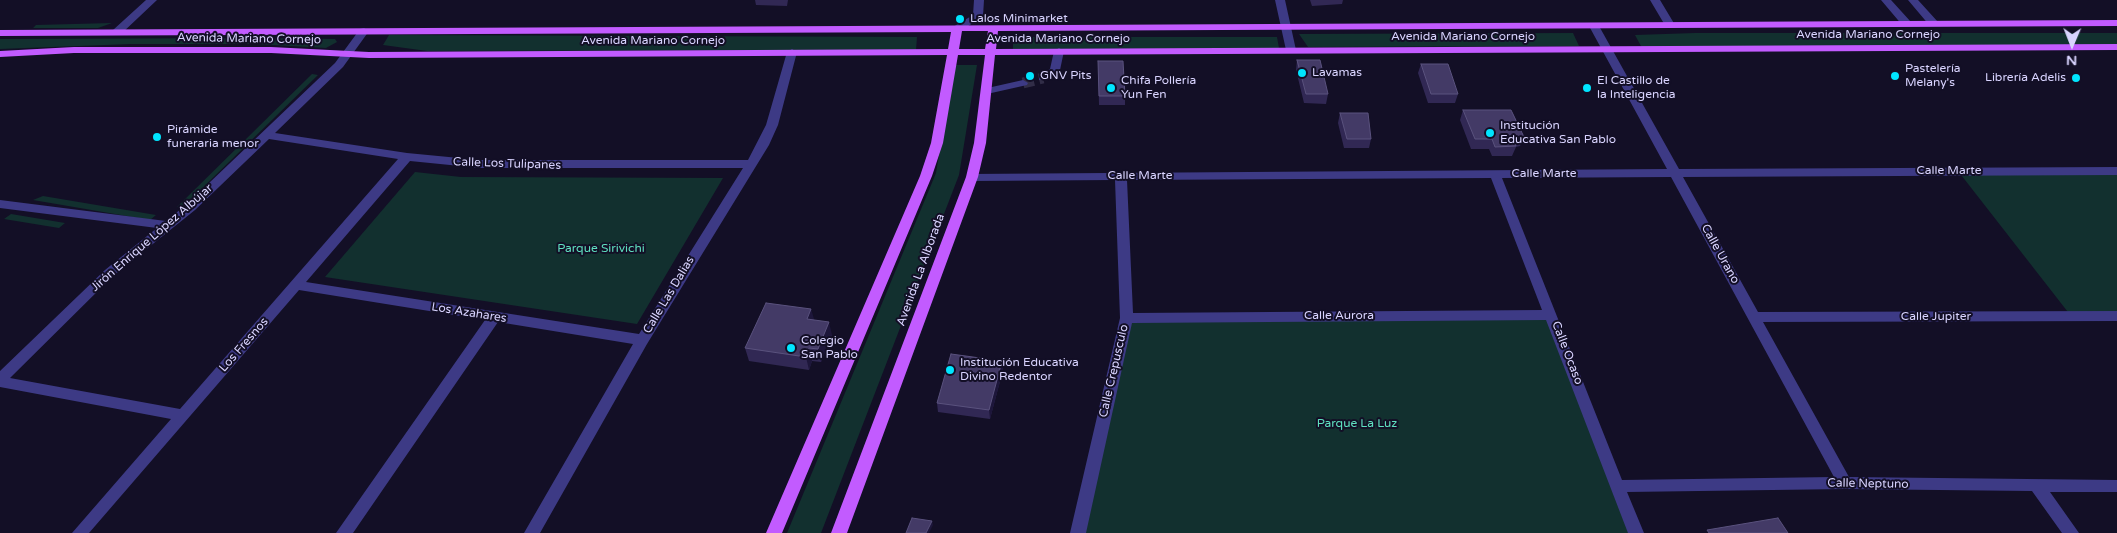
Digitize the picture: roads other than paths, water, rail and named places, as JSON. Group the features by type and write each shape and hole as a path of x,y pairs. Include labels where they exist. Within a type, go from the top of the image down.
{"main road":[{"name":"Avenida Mariano Cornejo","path":"0,33 2117,23"},
{"path":"774,533 926,176 937,143 957,28"},
{"name":"Avenida La Alborada","path":"839,533 972,177 980,143 993,28"},
{"name":"Avenida Mariano Cornejo","path":"0,54 74,50 271,50 348,54 2117,47"}],"street":[{"path":"116,32 152,0"},
{"path":"978,16 979,0"},
{"path":"1280,0 1291,50"},
{"path":"1655,0 1670,26"},
{"path":"1886,0 1907,24"},
{"path":"1913,0 1934,24"},
{"path":"957,28 978,16"},
{"path":"978,16 993,28"},
{"name":"Calle Urano","path":"1594,26 1845,483"},
{"name":"Jirón Enrique López Albújar","path":"0,380 109,273 191,207 267,135 348,54 364,31"},
{"path":"1043,78 1055,70 1059,51"},
{"name":"Calle Las Dalias","path":"532,533 642,340 772,125 792,52"},
{"path":"987,91 1023,83"},
{"name":"Calle Los Tulipanes","path":"267,135 407,157 480,164 750,164"},
{"name":"Los Fresnos","path":"80,533 407,157"},
{"name":"Calle Marte","path":"972,177 2117,170"},
{"name":"Calle Ocaso","path":"1495,174 1552,315 1636,533"},
{"name":"Calle Crepusculo","path":"1078,533 1127,318 1121,176"},
{"path":"0,204 168,225"},
{"name":"Los Azahares","path":"296,285 642,340"},
{"name":"Calle Aurora","path":"1127,318 1552,315"},
{"name":"Calle Jupiter","path":"1754,318 2117,316"},
{"path":"344,533 494,317"},
{"path":"0,380 183,414"},
{"name":"Calle Neptuno","path":"1619,486 1845,483 2117,486"},
{"path":"2036,486 2071,533"}],"tunnel":[{"path":"1023,83 1043,78"}],"place":[{"name":"Lalos Minimarket","path":"960,19"},
{"name":"Lavamas","path":"1302,73"},
{"name":"GNV Pits","path":"1030,76"},
{"name":"Pastelería Melany's","path":"1895,76"},
{"name":"Librería Adelis","path":"2076,78"},
{"name":"Chifa Pollería Yun Fen","path":"1111,88"},
{"name":"El Castillo de la Inteligencia","path":"1587,88"},
{"name":"Institución Educativa San Pablo","path":"1490,133"},
{"name":"Pirámide funeraria menor","path":"157,137"},
{"name":"Colegio San Pablo","path":"791,348"},
{"name":"Institución Educativa Divino Redentor","path":"950,370"}],"park label":[{"name":"Parque Sirivichi","path":"601,249"},
{"name":"Parque La Luz","path":"1357,424"}]}
